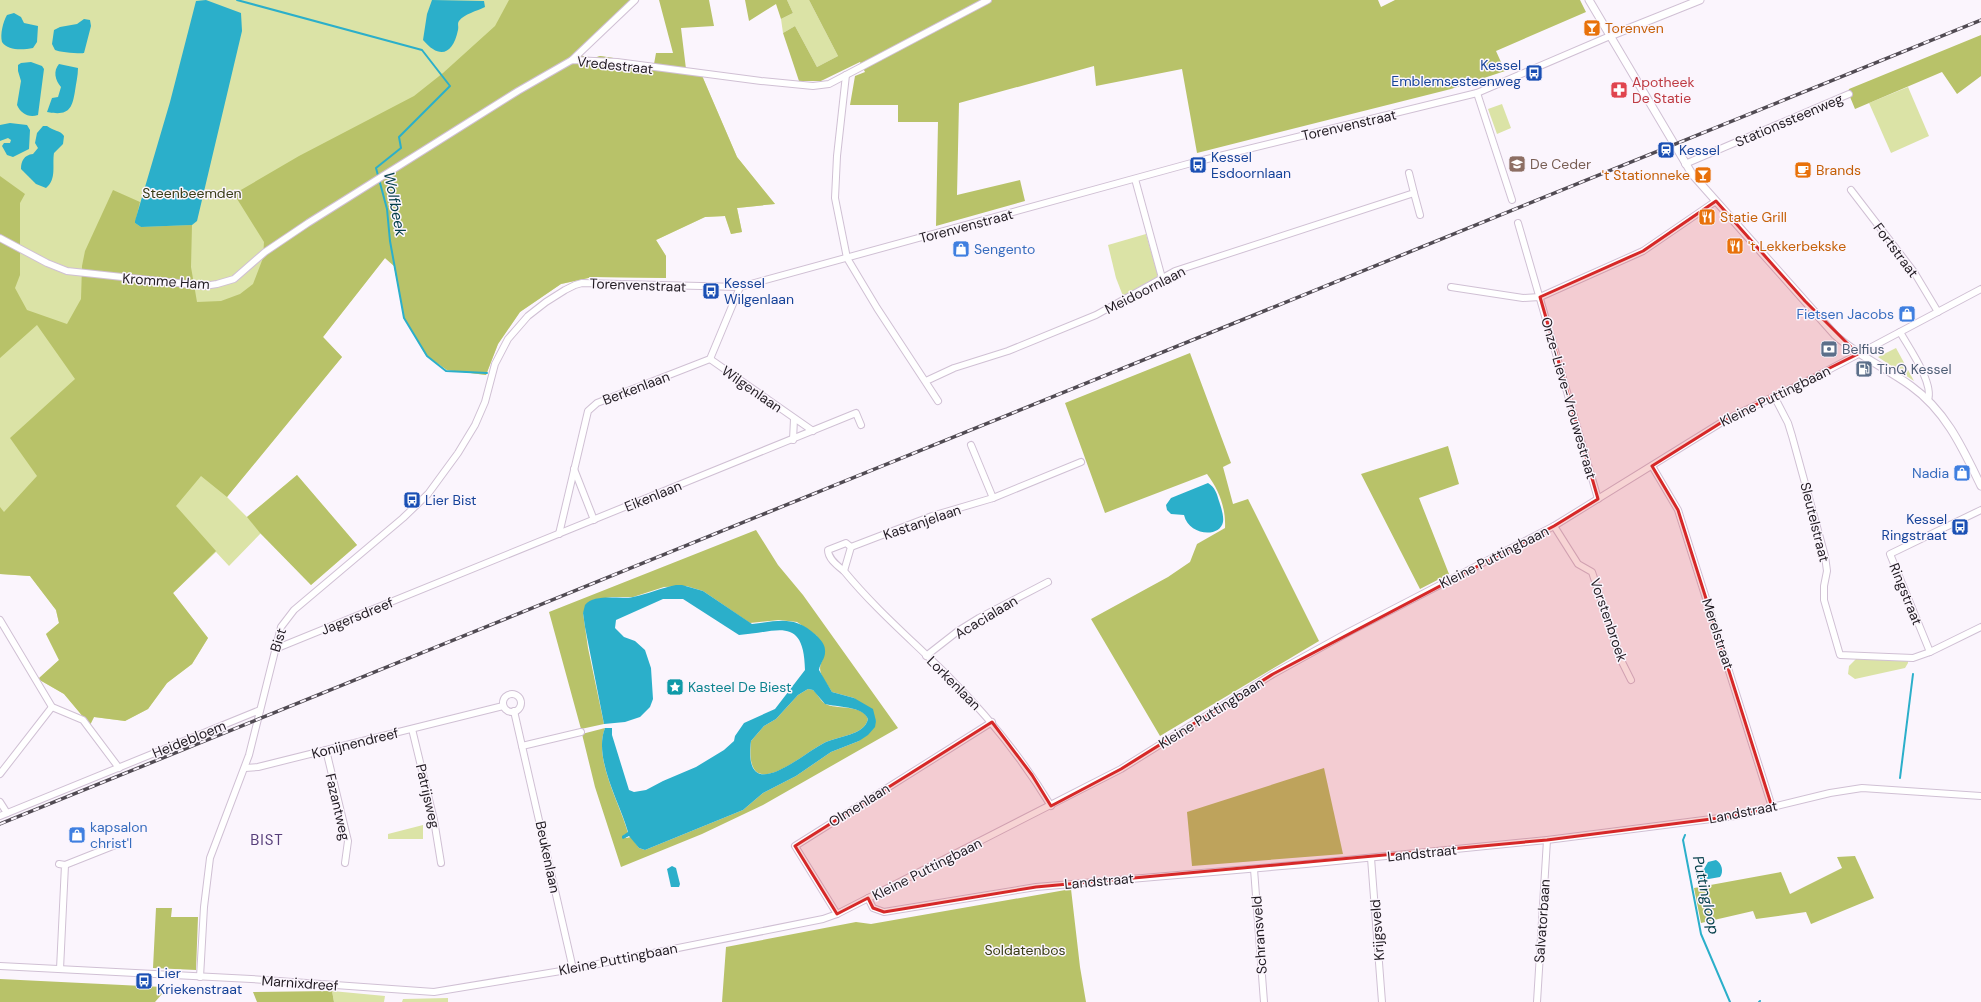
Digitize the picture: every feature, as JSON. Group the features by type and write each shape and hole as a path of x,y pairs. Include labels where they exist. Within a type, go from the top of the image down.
{"street":[{"path":"572,60 635,0"},
{"name":"Vredestraat","path":"379,178 518,91 572,60 617,62 694,74 814,86 829,84 988,0"},
{"path":"1589,0 1673,144 1703,188 1835,335 1858,354 1896,376 1928,400 1944,419 1958,440 1981,486"},
{"path":"1610,36 1700,0"},
{"name":"Torenvenstraat","path":"492,376 501,350 518,326 546,302 575,284 594,283 740,287 1195,162 1477,93 1610,36"},
{"path":"846,75 837,156 835,198 847,258 877,308 938,401"},
{"path":"835,81 843,94"},
{"path":"1477,93 1512,200"},
{"name":"Stationssteenweg","path":"1686,164 1849,94"},
{"path":"1410,174 1420,214"},
{"name":"Kromme Ham","path":"0,238 47,263 67,271 204,286 217,284 234,279 265,252 379,178"},
{"path":"1135,179 1162,278"},
{"name":"Fortstraat","path":"1851,190 1914,272 1938,312"},
{"name":"Meidoornlaan","path":"926,381 954,368 1015,348 1096,315 1162,278 1194,265 1414,193"},
{"path":"1451,287 1518,298 1540,297 1643,251 1716,201"},
{"name":"Onze-Lieve-Vrouwestraat","path":"1518,223 1598,500"},
{"path":"710,359 740,287"},
{"path":"1858,354 1981,289"},
{"path":"1900,332 1928,385 1930,395 1928,400"},
{"name":"Kleine Puttingbaan","path":"528,976 573,969 823,919 837,914 1121,769 1287,666 1349,632 1554,526 1721,422 1858,354"},
{"name":"Wilgenlaan","path":"710,359 813,431"},
{"name":"Berkenlaan","path":"559,534 588,411 597,403 710,359"},
{"name":"Bist","path":"200,977 204,907 210,858 245,768 281,627 294,610 403,518 428,494 469,436 480,414 492,376"},
{"name":"Sleutelstraat","path":"1774,396 1788,424 1792,436 1825,556 1827,571 1824,586 1824,600 1840,655 1913,658 1930,652"},
{"name":"Eikenlaan","path":"438,582 793,440 856,413 861,425"},
{"name":"Wilgenlaan","path":"793,440 794,419"},
{"path":"971,445 992,498"},
{"name":"Kastanjelaan","path":"851,547 932,516 992,498 1082,462"},
{"name":"Merelstraat","path":"1652,466 1678,510 1772,807"},
{"path":"574,469 594,520"},
{"name":"Ringstraat","path":"1930,652 1890,554 1981,510"},
{"name":"Vorstenbroek","path":"1554,526 1578,564 1592,572 1621,660 1631,680"},
{"name":"Lorkenlaan","path":"851,547 846,543 828,550 828,554 868,600 992,722 1032,775 1051,806"},
{"path":"844,571 851,547"},
{"name":"Jagersdreef","path":"275,649 438,582"},
{"name":"Acacialaan","path":"926,656 958,631 979,618 1048,582"},
{"path":"0,620 52,707 83,720 119,768"},
{"path":"1930,652 1981,627"},
{"name":"Beukenlaan","path":"464,716 503,706 503,700 506,696 512,694 517,696 520,700 520,706 514,711 573,969"},
{"path":"503,706 509,711 514,711"},
{"path":"0,774 52,707"},
{"name":"Heidebloem","path":"0,816 260,710"},
{"name":"Konijnendreef","path":"245,768 258,767 464,716"},
{"name":"Olmenlaan","path":"837,914 795,846 992,722"},
{"name":"Patrijsweg","path":"412,729 434,820 441,863"},
{"path":"522,746 581,732"},
{"name":"Fazantweg","path":"326,750 348,841 345,863"},
{"name":"Landstraat","path":"868,898 874,908 884,912 1036,886 1254,869 1547,840 1735,816 1836,792 1862,788 1981,796"},
{"path":"0,802 7,813"},
{"name":"Salvatorbaan","path":"1537,1002 1547,840"},
{"path":"60,970 62,865 118,844"},
{"name":"Krijgsveld","path":"1371,858 1382,1002"},
{"name":"Schransveld","path":"1254,869 1264,1002"},
{"name":"Marnixdreef","path":"0,966 429,992 455,990 528,976"}],"highlighted area":[{"path":"1716,201 1805,301 1858,354 1727,419 1652,466 1678,510 1772,807 1735,816 1547,840 1036,887 884,912 873,908 868,898 837,914 795,846 992,722 1032,775 1051,806 1121,769 1273,674 1554,526 1598,499 1540,297 1643,251"}],"green space":[{"name":"Steenbeemden","path":"0,0 636,0 573,54 594,58 600,56 700,71 737,157 775,204 737,208 742,232 731,234 725,216 705,217 656,240 666,256 666,278 593,277 561,284 520,312 498,344 486,375 447,370 425,354 404,318 394,266 385,258 323,337 342,357 227,497 247,517 297,475 357,545 311,585 261,533 229,566 216,552 173,593 208,638 192,664 167,683 148,709 125,721 94,717 90,725 64,694 38,679 59,660 46,634 59,623 56,610 30,576 0,574"},
{"name":"Steenbeemden","path":"509,0 636,0 573,54 594,58 600,56 654,64 656,53 673,53 659,0 709,0 714,26 681,28 686,69 700,71 737,157 775,204 737,208 742,232 731,234 725,216 705,217 656,240 666,256 666,278 593,277 561,284 520,312 498,344 486,375 447,370 427,356 404,318 394,266 385,258 323,337 342,357 227,497 201,476 176,506 216,551 173,593 208,638 192,664 167,683 148,709 125,721 94,717 90,725 64,694 38,679 59,660 46,634 59,623 56,610 30,576 0,574 0,507 4,512 37,476 10,438 75,379 37,325 0,358 0,176 25,194 20,203 20,275 15,288 27,310 67,324 81,299 82,266 85,251 113,190 140,202 135,223 141,227 192,225 191,267 197,302 221,301 240,294 253,284 263,258 264,242 234,194 299,156 414,96 443,73 495,26"},
{"path":"745,0 787,0 793,13 781,19 776,4 749,21"},
{"path":"787,0 809,0 838,56 817,67 795,26 783,33 781,19 793,13"},
{"path":"809,0 1378,0 1381,7 1395,0 1580,0 1586,12 1496,51 1505,71 1451,89 1197,153 1182,69 1096,86 1094,66 959,103 957,195 1020,180 1025,201 936,226 938,122 898,122 898,105 850,105 855,76 865,72 860,62 821,81 799,81 783,33 795,26 817,67 838,56"},
{"path":"1981,35 1981,76 1957,94 1942,72 1855,109 1848,92 1849,89"},
{"path":"1908,87 1929,136 1891,153 1869,103"},
{"path":"1502,104 1511,128 1497,134 1488,109"},
{"path":"1146,234 1157,272 1157,277 1123,296 1116,278 1108,245"},
{"path":"1896,348 1914,381 1878,357"},
{"path":"1190,353 1231,463 1223,467 1233,504 1248,499 1319,641 1160,736 1091,619 1168,577 1190,562 1197,544 1225,528 1223,506 1215,486 1207,474 1105,513 1065,403"},
{"path":"1448,446 1459,484 1419,498 1449,574 1420,589 1361,474"},
{"path":"297,475 357,545 311,585 260,533 247,517"},
{"path":"756,530 778,565 803,595 898,728 763,805 702,834 621,867 595,787 582,734 605,728 602,740 602,753 609,781 628,833 624,835 626,838 631,837 639,848 645,850 743,810 763,793 796,776 831,752 859,741 876,721 854,698 832,692 820,672 823,659 817,636 797,622 779,620 750,623 703,591 686,586 664,587 633,597 612,597 593,600 583,613 588,648 604,724 581,729 549,612"},
{"path":"1856,659 1908,661 1908,663 1905,668 1855,679 1848,674 1849,666"},
{"path":"808,689 813,690 826,704 861,711 868,719 865,725 856,732 824,743 788,766 775,772 764,774 756,771 751,761 751,741 764,726 776,719 798,695"},
{"path":"1324,768 1343,854 1192,866 1187,812"},
{"path":"423,825 423,839 388,839 388,834"},
{"path":"1855,856 1874,898 1811,924 1806,912 1756,919 1753,911 1701,923 1694,888 1781,872 1790,894 1842,868 1837,857"},
{"name":"Soldatenbos","path":"1071,889 1080,967 1086,1002 722,1002 726,947 856,922 871,924"},
{"path":"156,908 172,908 171,917 198,917 196,970 153,968"},
{"path":"0,979 163,987 162,994 155,1002 0,1002"},
{"path":"332,991 385,996 384,1002 334,1002"},
{"path":"332,991 334,1002 257,1002 253,992"},
{"path":"448,998 448,1002 402,1002 403,999"}],"water":[{"path":"206,0 241,13 242,31 197,221 192,225 141,227 135,223 135,221 170,102 196,1"},
{"path":"432,0 484,1 485,7 467,15 458,22 456,38 453,44 445,52 435,50 423,40 427,14"},
{"path":"14,13 21,17 24,23 38,26 37,42 33,48 12,48 8,47 2,42 3,25 7,15"},
{"path":"84,19 90,20 91,26 84,53 70,53 55,50 52,44 54,30 60,27 77,24"},
{"path":"31,62 42,66 44,69 38,115 35,116 28,116 23,113 17,105 21,81 18,65 21,63"},
{"path":"59,64 78,68 74,98 68,110 60,113 47,112 52,98 58,97 61,87 57,81 55,73"},
{"path":"10,123 27,125 30,130 29,149 13,157 7,155 2,146 4,143 10,143 11,140 8,138 0,141 0,125"},
{"path":"43,126 47,126 64,136 63,144 54,153 53,176 46,188 36,184 21,169 24,159 33,154 38,148 35,143 37,133"},
{"path":"1208,483 1216,493 1222,512 1223,522 1221,527 1216,531 1204,532 1198,531 1192,527 1187,522 1184,515 1171,514 1167,510 1166,505 1171,498"},
{"path":"682,585 703,591 752,624 786,621 801,624 816,635 824,646 825,656 819,670 832,692 854,698 873,709 876,721 875,727 868,735 859,741 831,752 796,776 763,793 743,810 645,850 639,848 629,836 623,839 622,838 622,836 628,832 609,780 602,753 602,740 605,728 612,728 612,735 629,790 634,792 646,790 696,767 724,750 734,741 735,736 744,723 775,709 805,670 803,652 799,641 793,634 786,631 776,630 739,635 683,599 663,599 616,620 615,628 624,637 635,641 645,650 651,668 653,699 650,707 640,717 625,722 604,724 585,627 583,613 585,605 589,601 595,599 628,598 670,586","holes":["808,689 813,690 825,704 855,709 861,712 868,719 865,725 856,732 824,743 775,772 764,774 755,771 751,761 751,741 764,726 776,719 798,695"]},
{"path":"1716,860 1720,863 1722,868 1720,877 1696,880 1696,872 1704,869 1708,862"},
{"path":"672,866 676,868 680,884 679,887 671,887 667,869"}],"waterway":[{"name":"Wolfbeek","path":"237,0 422,50 450,86 399,137 401,148 376,168 387,209 390,241 404,318 427,356 446,371 487,373"},
{"name":"Puttingloop","path":"1900,778 1913,674"},
{"name":"Puttingloop","path":"1685,835 1683,840 1701,934 1730,1002"}],"railway":[{"path":"0,824 1981,20"}],"place":[{"name":"Torenven","path":"1592,28"},
{"name":"Kessel Emblemsesteenweg","path":"1534,73"},
{"name":"Apotheek De Statie","path":"1619,90"},
{"name":"Kessel","path":"1666,150"},
{"name":"De Ceder","path":"1517,164"},
{"name":"Kessel Esdoornlaan","path":"1198,165"},
{"name":"Brands","path":"1803,170"},
{"name":"'t Stationneke","path":"1703,175"},
{"name":"Statie Grill","path":"1707,217"},
{"name":"'t Lekkerbekske","path":"1735,246"},
{"name":"Sengento","path":"961,249"},
{"name":"Kessel Wilgenlaan","path":"711,291"},
{"name":"Fietsen Jacobs","path":"1907,314"},
{"name":"Belfius","path":"1829,349"},
{"name":"TinQ Kessel","path":"1864,369"},
{"name":"Nadia","path":"1962,473"},
{"name":"Lier Bist","path":"412,500"},
{"name":"Kessel Ringstraat","path":"1960,527"},
{"name":"Kasteel De Biest","path":"675,687"},
{"name":"kapsalon christ'l","path":"77,835"},
{"name":"Lier Kriekenstraat","path":"144,981"}],"district":[{"name":"BIST","path":"267,840"}]}
